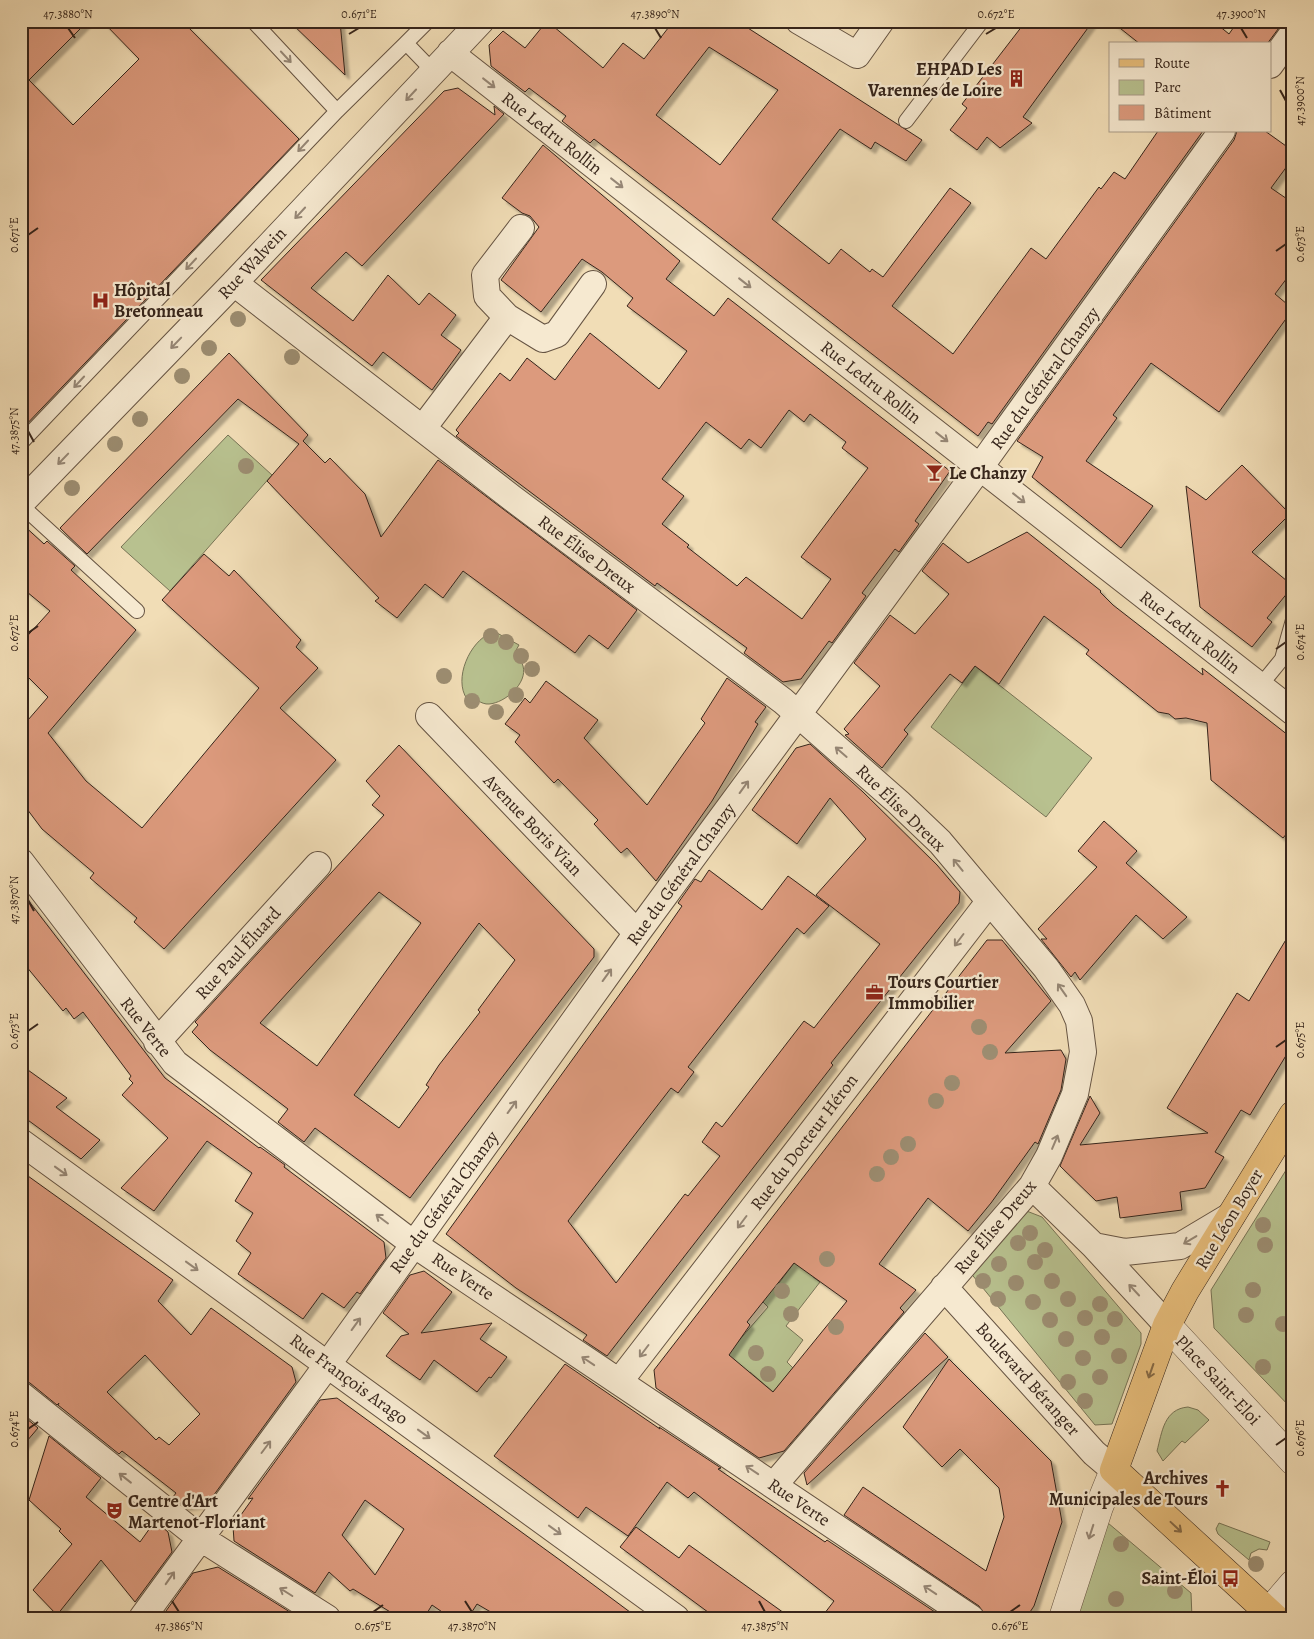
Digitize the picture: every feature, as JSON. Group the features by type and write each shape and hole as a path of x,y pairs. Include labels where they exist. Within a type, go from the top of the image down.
{"main road":[{"name":"Rue Léon Boyer","path":"1167,1325 1184,1291 1293,1115"},
{"name":"Place Saint-Eloi","path":"1114,1470 1167,1325"},
{"path":"1114,1470 1268,1616"}],"street":[{"name":"Rue Walvein","path":"21,504 481,21"},
{"path":"798,21 857,55 881,21"},
{"path":"1272,61 1293,33"},
{"name":"Rue Ledru Rollin","path":"442,62 980,467 1293,712"},
{"name":"Rue du Général Chanzy","path":"142,1618 199,1537 328,1364 637,933 980,467 1221,132"},
{"path":"521,228 486,275 487,296 507,317 543,339 557,334 593,284"},
{"name":"Rue Élise Dreux","path":"234,282 799,714 940,842 1062,989 1079,1021 1082,1037 1082,1068 1075,1094 1049,1156 1032,1186 774,1485"},
{"path":"423,428 507,317"},
{"name":"Avenue Boris Vian","path":"429,716 637,933"},
{"name":"Rue Verte","path":"21,862 157,1042 175,1063 414,1243 971,1618"},
{"name":"Rue Paul Éluard","path":"157,1042 318,865"},
{"name":"Rue du Docteur Héron","path":"619,1382 989,902"},
{"name":"Rue François Arago","path":"21,1142 676,1618"},
{"path":"1032,1186 1094,1246 1167,1325"},
{"path":"1094,1246 1125,1252 1176,1247 1232,1215"},
{"name":"Boulevard Béranger","path":"944,1287 1094,1453 1114,1470"},
{"name":"Place Saint-Eloi","path":"1167,1325 1293,1461"},
{"path":"21,1395 199,1537 328,1618"},
{"name":"Place Saint-Eloi","path":"1063,1618 1114,1470"},
{"path":"1268,1616 1293,1584"}],"lane":[{"path":"253,21 337,111"},
{"path":"21,443 337,111 428,21"},
{"path":"906,121 982,21"},
{"path":"406,43 442,62"},
{"path":"21,504 138,611"},
{"path":"1260,686 1282,659 1293,620"}],"green space":[{"path":"228,435 272,475 170,591 121,547"},
{"path":"491,633 497,633 519,645 515,652 524,672 519,685 514,691 502,700 486,704 470,698 467,699 463,691 462,681 463,671 470,652 483,637"},
{"path":"975,666 1092,758 1046,817 931,727"},
{"path":"1293,1159 1293,1410 1214,1328 1211,1290"},
{"path":"1024,1210 1042,1217 1141,1333 1141,1344 1112,1424 1095,1425 969,1271"},
{"path":"794,1263 822,1265 813,1277 820,1282 786,1326 803,1340 787,1362 793,1368 773,1392 750,1372 727,1402 713,1361 735,1345 768,1307 763,1302 770,1277 779,1283"},
{"path":"1188,1407 1198,1410 1209,1420 1185,1443 1182,1441 1163,1461 1157,1451 1165,1423 1174,1412"},
{"path":"1108,1523 1191,1593 1192,1618 1076,1618"},
{"path":"1219,1523 1270,1542 1267,1550 1259,1549 1251,1553 1249,1560 1218,1534 1216,1529"}],"building":[{"name":"Hôpital Bretonneau","path":"21,21 88,21 29,80 73,125 139,59 102,21 182,21 299,139 21,430"},
{"path":"289,21 340,21 345,75"},
{"path":"547,21 603,68 623,43 644,59 672,23 668,21 737,21 922,140 906,161 875,142 871,149 840,129 772,219 829,264 841,249 870,272 872,269 883,277 950,188 971,203 892,306 953,354 1031,248 1046,259 1099,187 1101,189 1114,172 1125,179 1157,132 1202,132 992,424 988,422 978,436 594,139 590,143 562,121 566,116 529,88 525,92 491,66 489,45 503,31 525,48","holes":["709,47 778,90 720,165 656,115"]},
{"name":"EHPAD Les Varennes de Loire","path":"1026,21 1093,21 1023,117 1032,123 1000,148 987,137 977,150 950,130 967,108 962,104"},
{"path":"1111,21 1213,21 1229,34 1238,21 1284,21 1268,42 1137,42"},
{"path":"458,88 495,115 494,106 504,114 362,266 346,252 311,288 353,321 388,275 419,305 429,293 456,315 441,335 461,350 432,390 383,352 372,366 261,280 444,91"},
{"path":"1237,132 1266,132 1293,151 1293,158 1271,188 1293,203 1293,270 1275,294 1293,309 1219,412 1151,363 1113,415 1117,418 1086,461 1153,506 1121,548 1032,477 1043,457 1017,441 1234,140"},
{"path":"543,145 680,261 666,279 714,316 728,298 950,471 915,521 919,524 899,552 895,549 862,593 866,596 832,643 829,641 801,679 783,682 744,653 747,648 657,583 655,586 456,436 459,433 456,430 500,373 510,381 527,358 555,380 590,333 659,389 687,351 627,306 633,298 602,272 582,259 541,312 501,280 539,227 530,216 522,213 502,198","holes":["789,410 804,422 810,414 846,442 842,448 868,468 801,557 831,579 802,619 746,577 737,586 687,547 689,545 662,524 684,496 662,479 706,422 741,449 749,439 761,448"]},
{"path":"229,353 308,435 303,441 325,463 330,458 365,494 381,537 438,460 637,610 608,649 589,635 575,653 463,571 443,598 425,584 397,618 375,601 379,598 267,481 299,444 238,399 87,554 60,528"},
{"path":"1242,465 1290,514 1252,552 1293,586 1267,618 1272,622 1252,647 1200,607 1186,486 1206,500"},
{"path":"21,523 44,544 47,541 75,566 71,570 136,630 48,733 86,781 142,828 259,688 162,600 204,554 229,576 234,570 301,640 296,647 318,668 280,708 336,760 164,949 134,922 137,918 90,878 94,873 42,829 21,801 21,728 48,697 21,670 21,643 50,611 21,587"},
{"path":"1027,532 1101,591 1113,605 1203,675 1202,668 1293,739 1293,826 1283,838 1211,780 1207,723 1186,718 1175,719 1169,714 1158,712 1086,654 1089,650 1044,616 999,684 975,666 962,683 950,674 904,730 908,734 882,768 845,735 849,734 844,729 880,686 854,663 890,615 915,634 949,594 922,571 943,543 968,563"},
{"path":"727,678 766,707 755,722 758,724 712,801 656,881 627,848 621,853 594,824 598,820 558,779 554,783 515,742 520,735 505,724 525,698 530,703 546,681 598,720 584,738 647,805 705,723 701,719"},
{"path":"810,744 863,792 937,865 960,892 959,903 831,1063 833,1065 607,1356 583,1340 587,1335 516,1288 446,1234 638,969 682,906 678,903 695,879 701,882 709,870 762,910 788,876 829,906 804,934 797,928 688,1067 694,1072 678,1093 671,1088 568,1221 616,1283 685,1194 688,1196 720,1156 702,1142 716,1122 722,1127 804,1021 814,1028 880,944 816,895 866,839 830,798 797,844 752,810 796,748"},
{"path":"399,745 594,949 594,957 410,1198 315,1128 304,1142 278,1122 288,1109 210,1050 192,1032 198,1025 195,1022 384,815 372,805 380,796 366,781","holes":["379,892 421,923 317,1066 260,1023","479,923 515,960 478,1010 480,1012 439,1065 426,1085 429,1087 399,1128 354,1095"]},
{"path":"1104,821 1137,851 1126,863 1187,917 1163,939 1136,915 1080,980 1075,972 1071,977 1041,939 1047,939 1038,929 1097,867 1078,851"},
{"path":"21,891 165,1078 285,1165 284,1167 384,1242 386,1258 360,1294 357,1292 344,1308 322,1293 303,1319 238,1274 251,1253 236,1241 253,1213 235,1201 252,1173 207,1141 154,1211 121,1188 168,1138 122,1095 133,1083 129,1079 131,1076 83,1012 74,1019 66,1008 63,1011 21,960"},
{"path":"1293,928 1293,1044 1250,1115 1241,1110 1215,1152 1224,1157 1205,1188 1180,1192 1182,1210 1120,1218 1117,1197 1096,1201 1060,1166 1090,1096 1100,1113 1080,1145 1208,1133 1167,1108 1237,993 1249,1001"},
{"path":"987,940 1002,940 1051,1001 1005,1053 1061,1050 1066,1059 1061,1090 1038,1144 1035,1142 991,1203 968,1231 928,1198 879,1264 916,1290 900,1308 904,1312 784,1451 759,1458 656,1388 654,1370","holes":["794,1263 847,1301 773,1392 729,1355 750,1325 747,1322"]},
{"path":"21,1065 67,1098 56,1107 100,1140 81,1159 21,1115"},
{"path":"21,1171 173,1280 158,1301 191,1335 211,1308 292,1367 296,1382 208,1503 184,1506 173,1497 176,1493 122,1451 119,1454 58,1405 59,1403 57,1405 30,1383 21,1380","holes":["145,1355 200,1414 169,1445 159,1437 156,1440 107,1392"]},
{"path":"424,1271 452,1292 421,1333 492,1323 480,1339 507,1357 491,1378 489,1377 477,1392 434,1360 420,1380 386,1356 401,1336 409,1334 383,1313 410,1275"},
{"path":"925,1333 948,1357 807,1485 804,1473"},
{"path":"949,1359 1051,1461 1062,1522 1034,1606 1026,1618 986,1618 979,1606 844,1515 863,1487 986,1571 1004,1517 999,1488 960,1449 942,1467 903,1427"},
{"path":"565,1364 721,1468 718,1469 825,1542 827,1540 944,1618 821,1618 834,1601 694,1492 688,1498 667,1482 628,1536 586,1507 578,1518 494,1456"},
{"path":"337,1398 638,1618 501,1618 477,1604 468,1618 451,1618 432,1605 424,1618 400,1618 353,1589 350,1591 329,1572 315,1593 234,1541 233,1526 253,1498 248,1499 320,1400","holes":["365,1500 404,1529 375,1575 342,1535"]},
{"path":"21,1414 38,1428 21,1448"},
{"path":"49,1436 101,1478 86,1497 140,1542 155,1521 168,1532 172,1552 135,1602 101,1560 57,1615 33,1590 72,1544 59,1531 61,1529 29,1500"},
{"path":"636,1527 679,1558 689,1545 791,1618 716,1618 620,1547"},
{"path":"218,1567 298,1617 161,1618 193,1573"}],"place":[{"name":"EHPAD Les Varennes de Loire","path":"1016,79"},
{"name":"Hôpital Bretonneau","path":"100,300"},
{"name":"Le Chanzy","path":"935,473"},
{"name":"Tours Courtier Immobilier","path":"874,992"},
{"name":"Archives Municipales de Tours","path":"1222,1488"},
{"name":"Centre d'Art Martenot-Floriant","path":"114,1511"},
{"name":"Saint-Éloi","path":"1231,1578"}]}
